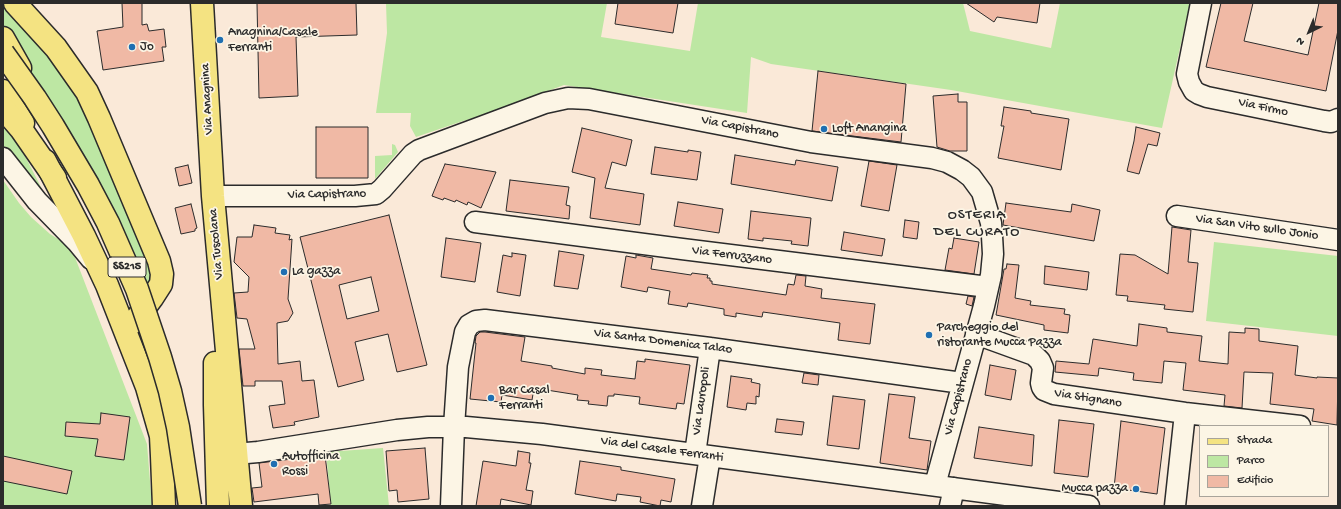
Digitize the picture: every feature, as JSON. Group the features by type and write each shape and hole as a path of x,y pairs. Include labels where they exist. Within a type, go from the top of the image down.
{"main road":[{"path":"15,3 60,53 87,92 159,261 162,274 161,284 126,333"},
{"name":"Via Anagnina","path":"202,3 213,196"},
{"path":"3,38 35,98"},
{"name":"SS215","path":"3,53 53,126 97,203 144,306 170,391 178,427 190,506"},
{"path":"3,92 34,140 55,178 100,271 126,333 147,387 160,436 174,506"},
{"path":"3,108 21,129 55,178"},
{"name":"Via Tuscolana","path":"213,196 235,454 241,506"},
{"name":"Via Tuscolana","path":"213,196 211,232 218,506"},
{"path":"160,436 164,506"}],"street":[{"name":"Via Firmo","path":"1201,3 1187,77 1191,87 1199,94 1207,97 1324,121 1331,122 1338,119"},
{"name":"Via Capistrano","path":"213,196 355,196 376,194 413,154 419,150 550,101 568,98 583,98 806,141 932,158 947,162 971,177 978,184 988,209 993,240 992,265 988,287 962,383 946,493"},
{"path":"3,158 37,201 77,242 100,271"},
{"name":"Via San Vito sullo Jonio","path":"1177,216 1338,240"},
{"name":"Via Ferruzzano","path":"475,222 988,287"},
{"name":"Via Santa Domenica Talao","path":"451,506 457,377 466,328 472,322 480,320 493,320 710,348 962,383"},
{"name":"Via Stignano","path":"976,334 1034,355 1040,361 1043,368 1041,383 1042,387 1048,392 1059,395 1185,413 1291,425"},
{"name":"Via Lauropoli","path":"702,506 702,455 710,348"},
{"path":"1175,506 1185,413"},
{"name":"Via del Casale Ferranti","path":"235,454 258,452 397,430 428,427 454,427 542,434 702,455 946,493 1008,500 1089,506"}],"green space":[{"path":"386,3 607,3 601,37 690,51 698,3 963,3 970,31 1051,48 1060,3 1190,3 1162,128 951,90 771,64 751,57 747,113 564,85 481,116 416,137 410,126 411,113 376,113 387,33"},
{"path":"3,6 63,72 81,97 153,275 148,288 129,243 94,175 3,26"},
{"path":"3,125 14,138 26,158 42,189 41,191 3,152"},
{"path":"392,144 395,145 398,152 375,179 375,156 392,155"},
{"path":"3,180 31,217 50,234 71,247 147,444 152,506 3,506"},
{"path":"1214,242 1338,256 1338,336 1206,321"},
{"path":"383,448 389,506 331,506 326,452"}],"building":[{"name":"Jo","path":"122,3 142,3 142,25 147,24 149,31 164,29 166,47 162,47 164,61 103,70 97,31 123,27"},
{"path":"257,3 356,3 357,35 296,37 298,96 259,98"},
{"path":"618,3 678,3 673,33 615,24"},
{"path":"966,3 1040,3 1037,23 997,17 994,22"},
{"path":"1221,3 1253,3 1244,41 1308,55 1319,3 1338,3 1338,30 1326,91 1206,67"},
{"path":"818,71 906,84 901,142 812,131"},
{"path":"958,94 958,102 967,102 967,151 950,151 937,147 933,96"},
{"path":"1004,107 1069,119 1061,170 998,158 1004,126 1001,126"},
{"path":"316,127 368,127 368,178 316,178"},
{"path":"1136,127 1160,133 1157,146 1148,144 1139,174 1127,171"},
{"path":"582,128 632,140 626,166 612,162 605,188 644,194 640,225 590,218 595,178 572,172"},
{"path":"655,147 688,152 688,150 701,152 697,180 651,174"},
{"path":"735,155 795,165 796,160 838,167 832,201 731,184"},
{"path":"869,161 897,165 889,211 861,206"},
{"path":"445,164 496,172 481,208 468,202 467,205 456,200 455,202 444,198 443,200 432,196"},
{"path":"188,165 192,183 179,186 175,168"},
{"path":"510,180 569,187 566,205 570,206 569,219 506,211"},
{"path":"678,202 723,209 719,233 674,226"},
{"path":"1006,203 1071,212 1072,204 1100,210 1094,241 1003,225"},
{"path":"191,204 197,228 195,231 181,234 175,208"},
{"path":"751,211 811,218 808,246 791,244 792,241 763,238 763,241 748,239"},
{"path":"389,215 427,365 397,372 388,334 355,342 364,380 338,387 300,237","holes":["371,277 379,311 347,319 339,285"]},
{"path":"905,220 919,222 917,239 903,237"},
{"path":"254,225 276,228 275,233 290,235 289,240 292,239 288,299 293,313 288,321 277,323 278,364 300,361 302,381 314,380 319,417 294,422 295,425 273,428 269,406 285,404 282,381 255,381 255,386 243,386 239,349 255,349 247,319 237,318 234,293 248,292 249,277 234,262 237,237 252,237"},
{"path":"1172,227 1191,230 1188,262 1198,263 1193,312 1164,309 1165,305 1127,301 1128,296 1116,295 1120,254 1135,255 1168,274"},
{"path":"844,232 885,239 882,256 841,250"},
{"path":"446,238 481,243 475,282 441,277"},
{"path":"954,238 979,242 974,274 945,270 949,248 952,249"},
{"path":"559,251 584,255 578,289 554,286"},
{"path":"512,253 526,255 520,296 497,292 503,255 512,257"},
{"path":"636,255 653,258 651,269 691,275 692,273 708,275 707,278 710,278 712,284 786,295 788,284 794,285 796,275 806,276 805,286 822,289 821,298 875,304 870,344 838,340 840,323 763,312 762,317 736,313 736,317 724,315 724,309 688,303 687,307 668,304 670,291 648,287 647,292 621,287 626,256 636,258"},
{"path":"1007,264 1019,265 1015,298 1031,301 1030,305 1065,309 1064,314 1070,315 1068,333 1044,330 1044,325 996,315 1004,269 1006,269"},
{"path":"1045,266 1089,272 1087,290 1044,284"},
{"path":"968,296 974,297 972,306 966,304"},
{"path":"1139,324 1167,328 1167,332 1202,336 1199,361 1228,364 1229,332 1245,333 1245,328 1259,329 1259,341 1298,346 1295,375 1317,378 1338,378 1337,425 1312,421 1314,409 1270,404 1273,373 1244,372 1242,408 1224,406 1225,395 1183,390 1186,363 1164,361 1162,383 1133,380 1134,373 1099,368 1098,376 1055,372 1056,361 1089,364 1093,339 1137,346"},
{"path":"480,332 525,337 521,361 552,366 552,368 585,374 585,368 602,370 601,375 635,379 637,361 645,362 645,359 690,365 684,404 677,403 676,409 639,404 640,397 614,394 614,396 608,396 607,406 588,404 589,401 577,400 578,395 534,388 532,400 502,395 501,402 470,399 476,336"},
{"path":"990,365 1016,370 1011,400 985,395"},
{"path":"804,373 819,375 818,385 802,383"},
{"path":"731,376 752,379 751,382 760,384 759,397 756,396 756,404 747,403 746,410 727,407"},
{"path":"889,394 915,397 909,438 931,441 927,470 880,463"},
{"path":"833,396 865,400 859,449 827,445"},
{"path":"101,413 130,417 124,460 95,456 98,439 65,436 66,422 100,424"},
{"path":"777,419 804,422 802,435 775,432"},
{"path":"1059,420 1094,424 1088,477 1054,473"},
{"path":"1121,421 1165,428 1157,494 1114,488"},
{"path":"979,427 1034,435 1032,466 974,458"},
{"path":"425,448 429,499 398,502 397,490 389,491 386,451"},
{"path":"518,451 530,453 529,463 531,463 526,490 533,491 531,505 501,499 500,506 476,506 483,461 516,466"},
{"path":"325,455 331,504 319,505 318,494 254,502 252,488 262,487 259,463"},
{"path":"3,456 72,471 67,494 3,481"},
{"path":"580,461 621,467 621,470 675,479 671,502 661,500 660,506 640,502 641,497 617,494 616,501 575,494"}],"place":[{"name":"Anagnina/Casale Ferranti","path":"220,40"},
{"name":"Jo","path":"132,47"},
{"name":"Loft Anangina","path":"824,129"},
{"name":"La gazza","path":"284,272"},
{"name":"Parcheggio del ristorante Mucca Pazza","path":"929,335"},
{"name":"Bar Casal Ferranti","path":"491,398"},
{"name":"Autofficina Rossi","path":"274,464"},
{"name":"Mucca pazza","path":"1136,489"}],"district":[{"name":"OSTERIA DEL CURATO","path":"977,224"}]}
